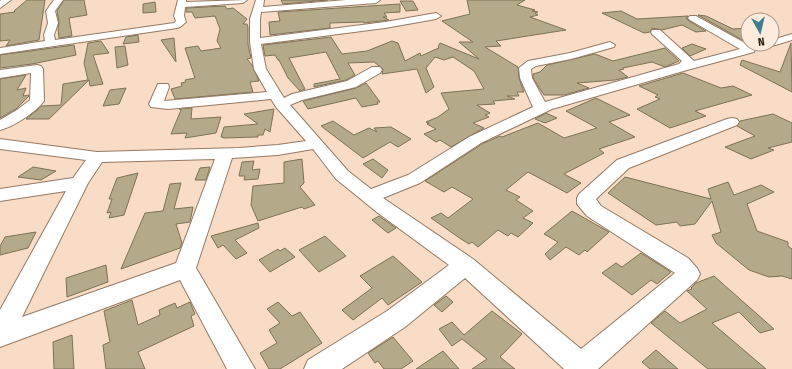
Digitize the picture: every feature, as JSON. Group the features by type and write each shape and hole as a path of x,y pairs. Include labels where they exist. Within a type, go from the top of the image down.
{"street":[{"path":"0,5 7,0"},
{"path":"51,43 49,35 53,23 49,12 59,0"},
{"path":"0,52 51,43 138,32 177,25 181,22 179,17 182,2 253,3 376,0"},
{"path":"253,3 255,42 260,69 278,99 318,144 342,175 370,197 465,265 583,368 689,274 680,264 594,211 587,204 586,198 623,164 732,122"},
{"path":"255,42 384,25 436,16"},
{"path":"693,18 740,44"},
{"path":"656,32 688,61 683,67"},
{"path":"780,41 792,37"},
{"path":"541,109 526,78 526,66 532,63 571,56 610,45"},
{"path":"370,197 386,189 414,179 475,140 541,109 683,67 742,52"},
{"path":"0,74 37,69 38,98 34,104 0,126"},
{"path":"163,87 156,104 278,99 297,97 352,84 376,70"},
{"path":"0,144 98,157 225,154 278,150 318,144"},
{"path":"184,271 225,154"},
{"path":"0,335 78,183 98,157"},
{"path":"0,195 78,183"},
{"path":"318,369 396,319 465,265"},
{"path":"0,335 174,272 184,271 190,275 241,369"}],"building":[{"path":"27,0 45,0 39,40 6,46 10,40 0,41 0,14 15,12 14,11"},
{"path":"64,0 84,0 87,15 69,18 72,36 59,38 57,11"},
{"path":"281,0 328,0 283,4"},
{"path":"467,0 525,0 517,5 538,12 535,13 538,15 530,17 566,30 496,41 501,46 485,47 518,67 519,78 524,92 517,92 519,96 507,96 515,99 493,101 495,104 477,105 490,113 485,115 489,117 473,123 484,128 451,147 440,140 436,142 424,134 436,129 426,122 438,117 449,109 441,93 484,89 474,71 453,57 444,60 435,57 426,68 434,87 426,93 417,69 382,74 383,69 374,62 348,63 355,75 346,80 314,87 314,84 340,79 326,52 289,58 305,89 300,91 288,78 275,55 265,56 263,45 331,37 342,54 367,51 392,41 398,43 405,61 420,53 421,56 439,48 440,43 479,59 459,42 473,42 442,21 470,14"},
{"path":"400,1 413,1 418,10 406,11"},
{"path":"155,2 156,12 143,13 143,4"},
{"path":"400,4 400,12 384,13 387,17 383,17 389,20 364,23 330,23 330,28 270,35 269,22 280,21 278,12"},
{"path":"225,6 227,9 233,8 247,19 243,24 247,24 248,27 248,44 251,58 247,59 252,65 259,81 250,82 253,92 175,99 171,89 182,86 181,83 186,82 185,80 195,78 185,48 198,46 201,51 221,48 217,41 220,29 215,16 195,18 192,12 186,12 186,8"},
{"path":"621,11 637,19 688,16 686,18 689,21 706,31 696,32 682,25 662,30 652,28 650,32 644,33 602,13"},
{"path":"698,15 706,16 733,29 740,29 740,39"},
{"path":"138,35 139,42 123,44 126,37"},
{"path":"174,38 176,62 161,40"},
{"path":"101,41 109,53 93,55 103,84 90,86 89,80 49,119 26,119 42,106 61,105 63,84 88,80 84,63 88,43"},
{"path":"791,43 792,92 740,65 742,60 780,72"},
{"path":"692,44 706,49 690,56 682,48"},
{"path":"74,45 76,55 32,64 0,68 0,55"},
{"path":"125,46 128,65 117,68 115,47"},
{"path":"665,48 679,61 665,67 652,62 623,68 624,69 619,70 628,77 615,80 577,83 589,88 564,95 544,95 533,78 533,74 540,72 547,65 595,54 613,61"},
{"path":"683,73 721,88 733,86 752,95 695,111 706,116 670,128 637,109 660,99 655,97 658,95 639,86"},
{"path":"26,75 17,90 26,88 23,96 29,96 16,109 0,118 0,79"},
{"path":"366,83 380,102 377,102 378,104 362,107 356,98 308,109 303,101 356,88"},
{"path":"126,88 119,104 103,106 110,90"},
{"path":"596,98 630,115 609,122 635,137 599,149 604,153 564,174 581,183 567,193 528,172 506,190 520,197 516,200 533,211 523,218 533,223 518,237 511,233 508,236 498,230 478,247 472,242 469,244 431,218 441,213 448,218 473,199 452,187 444,192 425,181 482,144 538,123 564,138 597,128 566,111"},
{"path":"192,108 191,119 221,117 216,133 185,138 187,133 171,134 181,110 179,109"},
{"path":"274,109 270,132 265,129 263,135 258,135 258,137 221,137 224,127 258,124 244,114"},
{"path":"546,113 557,118 545,123 535,119"},
{"path":"773,114 792,123 792,142 768,148 774,150 751,159 725,147 755,136 737,126 740,121"},
{"path":"333,121 354,135 369,128 377,132 374,128 391,127 411,139 398,147 390,142 363,158 321,126"},
{"path":"302,159 304,183 300,187 315,205 304,209 302,207 258,221 251,205 253,186 284,183 284,162"},
{"path":"373,159 388,170 382,178 363,164"},
{"path":"254,161 252,170 260,169 258,179 244,180 245,176 239,176 242,162"},
{"path":"33,167 56,171 41,180 18,177"},
{"path":"210,167 206,180 195,180 200,168"},
{"path":"138,173 124,215 109,218 111,212 107,213 112,199 109,199 117,178"},
{"path":"625,177 711,199 708,189 728,182 734,195 761,185 774,192 747,204 757,231 788,242 788,246 792,249 792,279 782,276 769,277 749,270 716,243 712,235 721,232 712,201 695,224 680,226 677,222 656,225 608,193"},
{"path":"181,183 174,209 193,207 190,222 176,224 182,243 180,248 121,269 145,213 163,211 170,184"},
{"path":"572,211 609,232 587,252 585,250 579,255 566,247 550,260 545,254 558,242 544,234"},
{"path":"379,216 396,228 388,233 372,220"},
{"path":"258,223 259,228 235,240 247,253 236,259 223,245 218,248 211,236"},
{"path":"36,232 28,248 0,255 0,246 5,237"},
{"path":"325,236 346,256 319,272 299,250"},
{"path":"285,248 295,257 270,272 259,260 278,249 280,251"},
{"path":"641,253 671,272 657,284 651,280 632,295 602,273 616,263 622,267"},
{"path":"393,256 422,282 388,305 382,298 353,320 342,310 372,288 360,276"},
{"path":"106,265 108,282 67,297 66,278"},
{"path":"714,276 774,329 760,333 739,312 712,323 766,369 708,369 651,323 665,311 680,323 707,309 687,291 692,289 691,288 696,283"},
{"path":"446,296 453,302 442,312 434,305"},
{"path":"132,300 138,325 160,315 159,310 175,303 177,308 190,302 195,314 191,316 194,326 138,352 145,369 106,369 103,345 110,342 104,311"},
{"path":"278,302 292,316 300,312 322,343 280,369 269,369 260,353 277,343 269,330 280,323 267,309"},
{"path":"492,311 522,334 500,357 515,369 472,369 487,359 462,339 452,346 439,329 452,322 464,335"},
{"path":"72,335 74,369 54,369 53,342"},
{"path":"393,337 413,361 401,369 384,369 378,361 375,363 368,353"},
{"path":"656,350 678,369 650,369 642,362"},
{"path":"443,351 459,369 416,369"}]}
